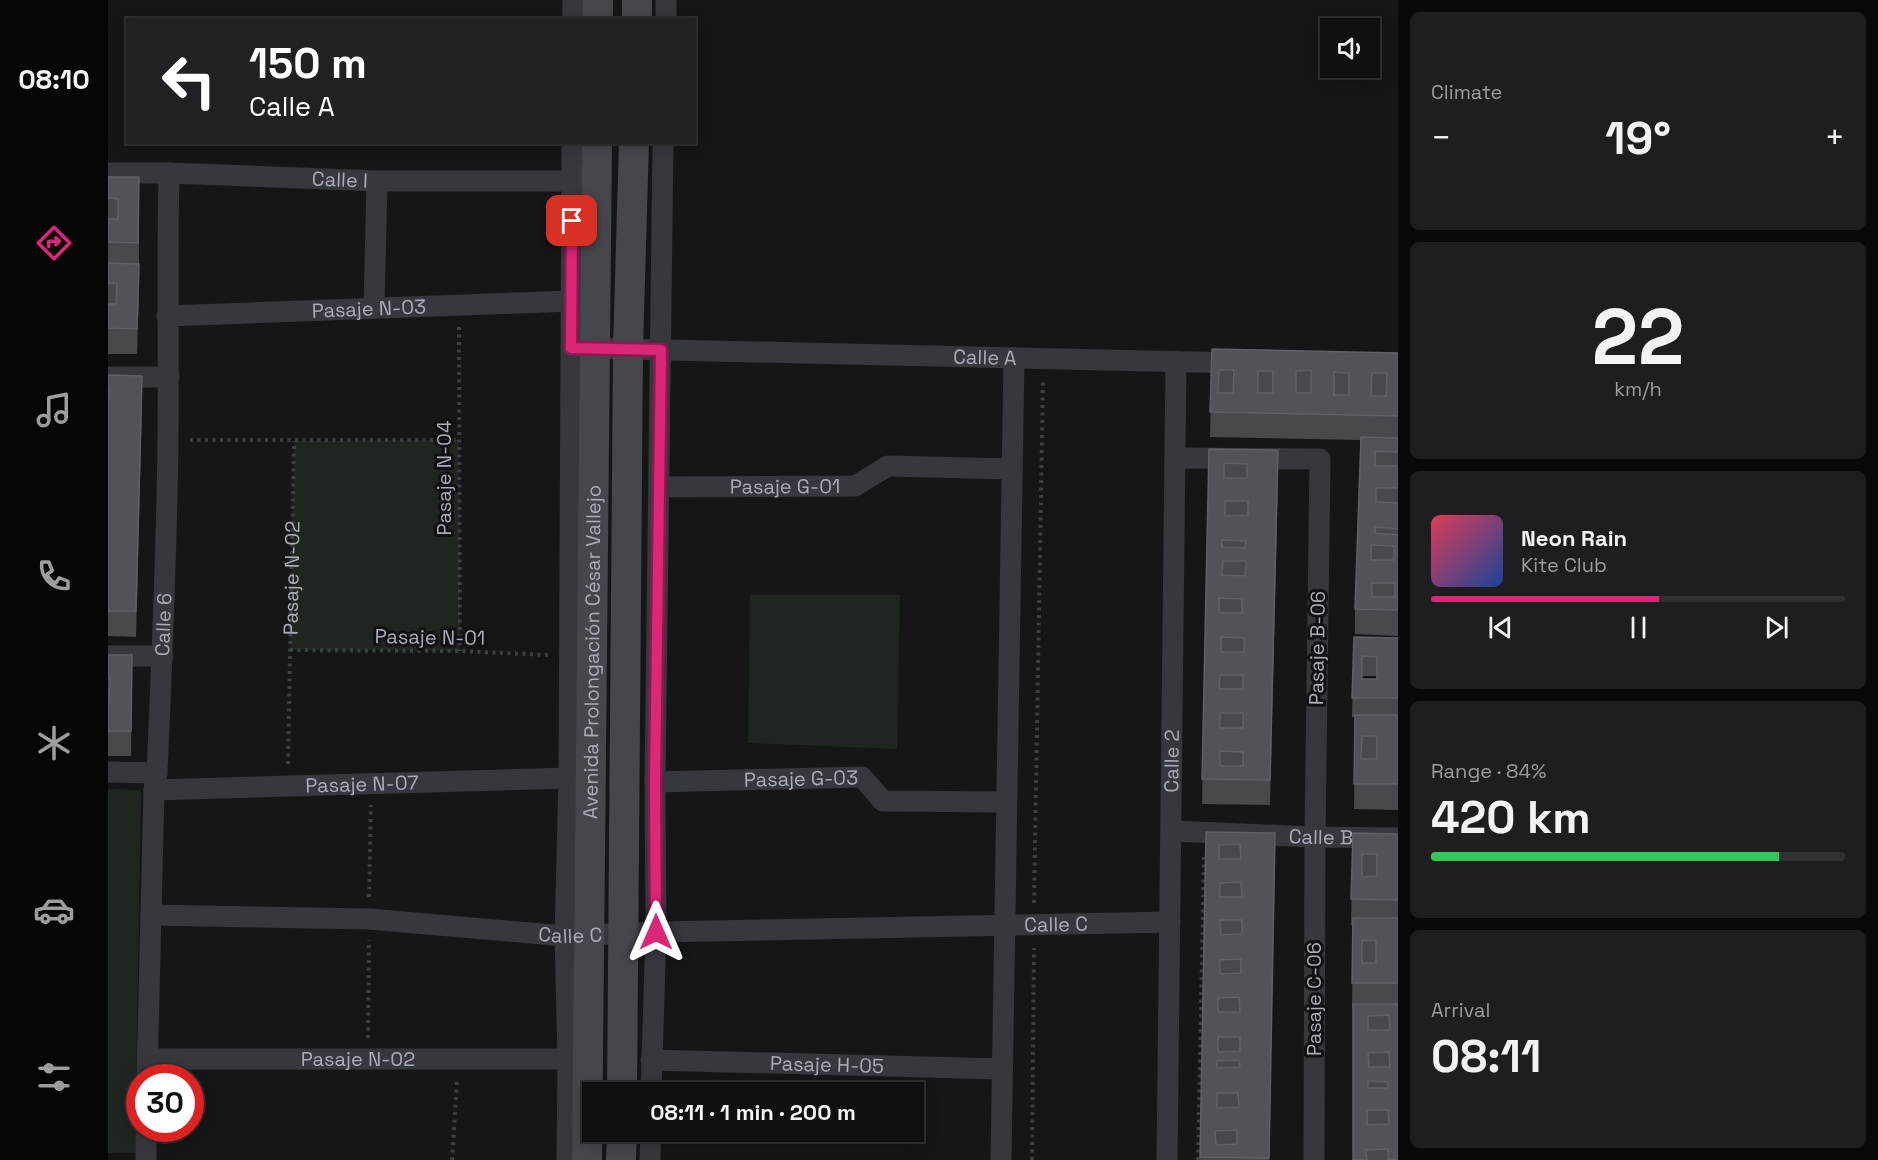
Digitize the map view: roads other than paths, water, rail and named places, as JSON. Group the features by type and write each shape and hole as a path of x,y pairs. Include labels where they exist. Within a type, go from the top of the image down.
{"street":[{"path":"573,0 573,18"},
{"path":"598,0 598,18"},
{"path":"637,18 638,0"},
{"path":"666,0 666,18"},
{"path":"567,1160 568,1059 577,936 569,778 570,656 584,348 572,301 572,144"},
{"name":"Avenida Prolongación César Vallejo","path":"587,1160 577,936 584,348 597,144"},
{"name":"Avenida Prolongación César Vallejo","path":"622,1082 628,349 634,144"},
{"path":"651,1082 656,932 655,782 663,144"},
{"name":"Calle I","path":"108,173 169,173 377,181 572,181"},
{"name":"Calle 6","path":"148,1064 151,915 163,656 169,377 167,316 169,173"},
{"path":"374,308 377,181"},
{"name":"Pasaje N-03","path":"167,316 572,301"},
{"name":"Calle A","path":"584,348 1258,363"},
{"path":"1001,1160 1014,358"},
{"name":"Calle 2","path":"1167,1160 1176,361"},
{"path":"108,377 169,377"},
{"name":"Pasaje B-06","path":"1175,458 1320,459 1315,837"},
{"name":"Pasaje G-01","path":"659,487 855,486 888,466 1012,469"},
{"path":"108,656 163,656"},
{"name":"Pasaje N-07","path":"108,772 156,782 288,786 569,778"},
{"name":"Pasaje G-03","path":"655,782 862,777 883,801 1006,802"},
{"name":"Calle B","path":"1171,831 1398,838"},
{"name":"Pasaje C-06","path":"1314,1160 1315,837"},
{"name":"Calle C","path":"151,915 369,919 577,936 656,932 1170,922"},
{"name":"Pasaje N-02","path":"204,1065 368,1058 568,1059"},
{"name":"Pasaje H-05","path":"651,1060 1002,1069"},
{"path":"146,1142 146,1160"},
{"path":"621,1160 622,1142"},
{"path":"650,1160 651,1142"}]}
